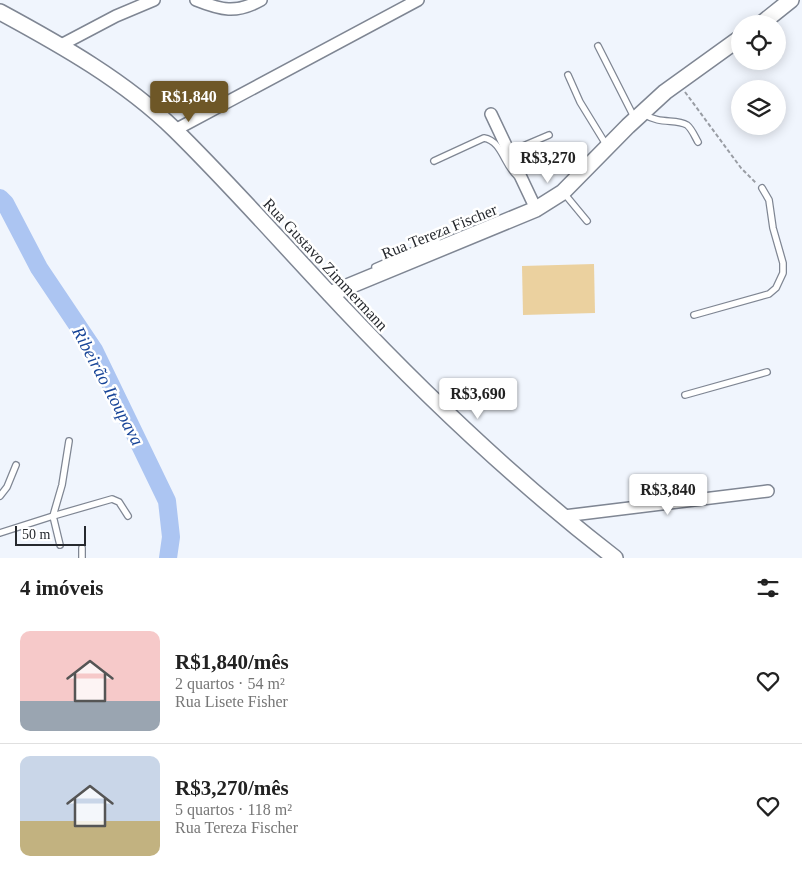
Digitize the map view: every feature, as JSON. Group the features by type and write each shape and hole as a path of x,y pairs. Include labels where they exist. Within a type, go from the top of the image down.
{"street":[{"path":"61,45 116,16 154,0"},
{"path":"196,0 230,10 247,8 261,0"},
{"path":"175,130 418,0"},
{"path":"773,15 792,0"},
{"name":"Rua Gustavo Zimmermann","path":"0,12 61,45 98,69 175,130 404,372 511,471 614,558"},
{"name":"Rua Tereza Fischer","path":"328,292 536,209 564,192 639,116 678,82 731,47"},
{"path":"491,114 536,209"},
{"path":"564,516 768,491"}],"lane":[{"path":"598,46 639,116 656,121 684,124 690,129 698,142"},
{"path":"568,75 580,102 607,147"},
{"path":"508,152 549,135"},
{"path":"434,161 484,138 490,139 495,142 513,173 521,178"},
{"path":"694,315 769,294 776,288 783,273 783,263 773,228 770,200 762,188"},
{"path":"564,192 587,221"},
{"path":"328,292 437,240"},
{"path":"685,394 767,372"},
{"path":"60,545 53,516 62,485 69,441"},
{"path":"0,496 7,487 16,465"},
{"path":"0,533 112,499 119,502 128,516"},
{"path":"82,548 82,558"}],"path":[{"path":"678,82 741,168 762,188"}],"shaded area":[{"path":"594,264 595,313 523,315 522,266"}],"waterway":[{"name":"Ribeirão Itoupava","path":"0,198 5,203 39,268 94,350 167,501 171,537 168,558"}]}
